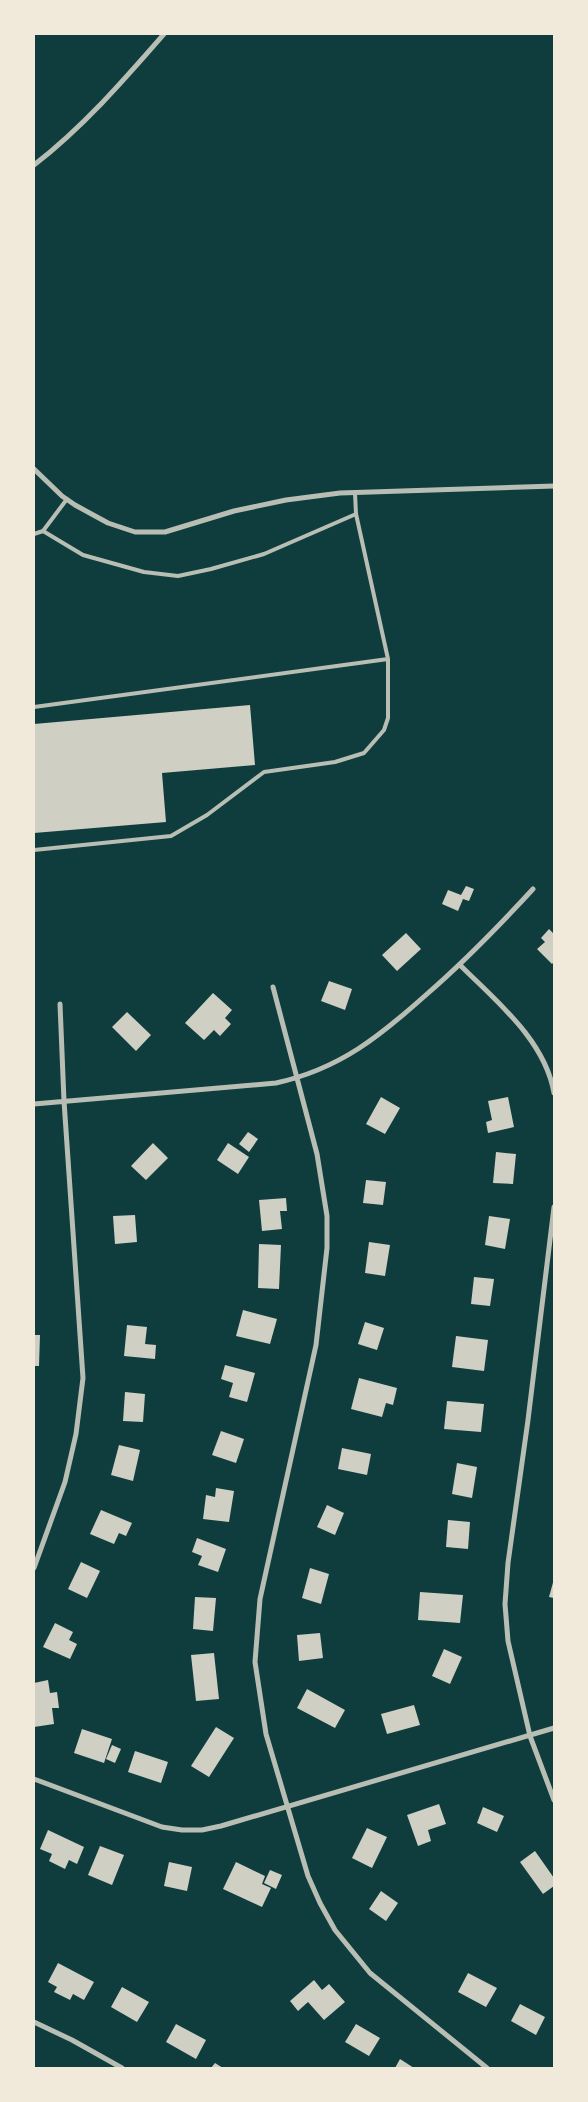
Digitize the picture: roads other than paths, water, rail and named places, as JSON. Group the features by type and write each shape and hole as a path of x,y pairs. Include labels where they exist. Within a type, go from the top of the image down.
{"street":[{"path":"34,165 72,135 116,90 164,34"},
{"path":"34,469 67,499 108,523 136,532 165,532 234,511 286,500 355,493 554,486"},
{"path":"34,1104 276,1083 328,1067 354,1053 385,1032 460,964 532,889"},
{"path":"460,964 522,1028 539,1053 554,1093"},
{"path":"273,987 317,1154 327,1216 327,1248 316,1345 260,1599 255,1655 266,1734 286,1807 308,1876 320,1904 335,1930 350,1951 370,1973 487,2068"},
{"path":"34,1568 65,1482 76,1434 82,1378 64,1102 60,1004"},
{"path":"554,1207 528,1420 508,1563 505,1604 508,1641 530,1736 554,1800"},
{"path":"34,1779 143,1821 182,1830 202,1830 554,1728"},
{"path":"34,2022 72,2040 122,2068"}],"lane":[{"path":"34,850 171,836 207,815 264,772 335,762 364,752 384,730 388,718 388,659 356,514 355,493"},
{"path":"34,534 43,530 67,499"},
{"path":"43,530 83,555 144,572 178,576 264,554 356,514"},
{"path":"34,707 388,659"}]}
